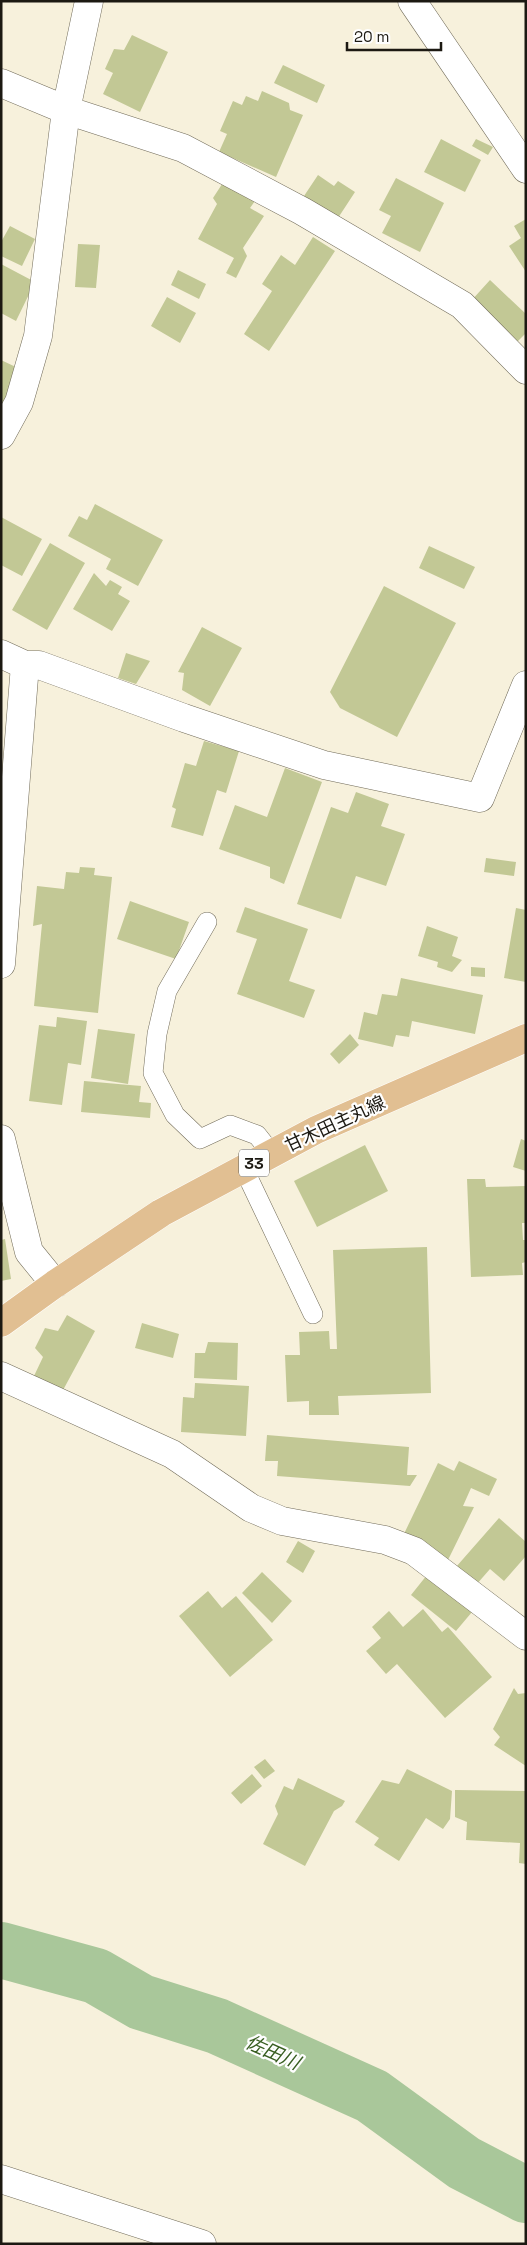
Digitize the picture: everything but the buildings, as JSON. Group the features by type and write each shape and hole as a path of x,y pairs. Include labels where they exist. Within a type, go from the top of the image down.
{"main road":[{"name":"甘木田主丸線","path":"1,1322 54,1284 161,1213 316,1130 526,1038"}],"street":[{"path":"1,436 19,402 38,336 66,110 89,1"},
{"path":"412,1 526,169"},
{"path":"1,83 66,110 183,148 302,211 462,305 526,370"},
{"path":"1,964 13,659 39,665 184,718 324,765 480,798 526,685"},
{"path":"1,1139 29,1252 54,1284"},
{"path":"1,1376 172,1454 251,1508 282,1521 384,1540 414,1551 526,1636"},
{"path":"1,2179 202,2244"}],"lane":[{"path":"207,922 167,992 157,1034 153,1073 175,1115 200,1139 230,1125 257,1135 272,1154"},
{"path":"244,1169 313,1314"}],"waterway":[{"name":"佐田川","path":"1,1950 96,1976 141,2002 217,2026 372,2096 464,2163 526,2195"}]}
